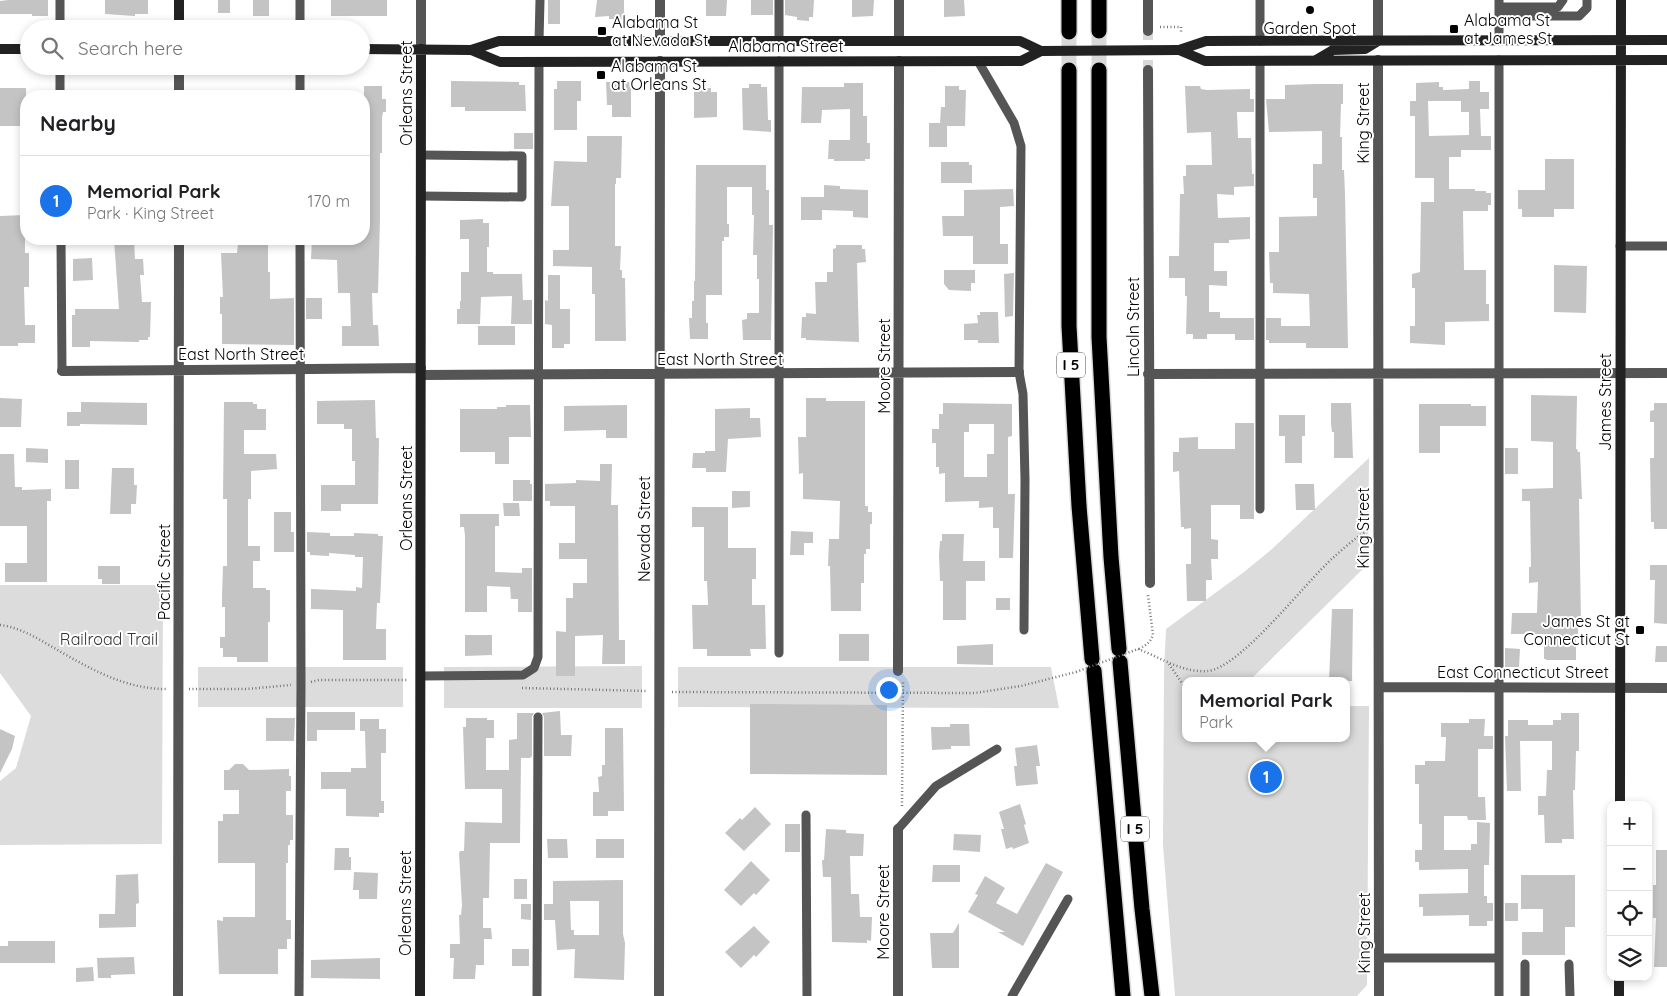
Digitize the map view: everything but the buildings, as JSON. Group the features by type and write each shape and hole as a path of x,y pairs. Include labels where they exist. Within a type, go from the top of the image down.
{"highway":[{"path":"1069,0 1069,32"},
{"path":"1099,0 1099,32"},
{"name":"I 5","path":"1069,70 1069,326 1079,506 1123,996"},
{"name":"I 5","path":"1099,70 1099,337 1110,547 1142,909 1152,996"}],"main road":[{"path":"179,0 179,20"},
{"name":"James Street","path":"1620,801 1621,0"},
{"name":"Alabama Street","path":"370,50 470,50 499,41 1020,41 1041,51 1179,50 1206,41 1667,40"},
{"path":"1316,60 1333,50 1365,49 1378,41"},
{"path":"0,49 20,49"},
{"name":"Orleans Street","path":"420,996 416,678 421,371 421,50"},
{"name":"Alabama Street","path":"470,50 500,62 1021,61 1041,51"},
{"name":"Alabama Street","path":"1179,50 1205,60 1667,60"},
{"path":"1619,981 1619,996"}],"street":[{"name":"Orleans Street","path":"421,0 421,50"},
{"path":"660,0 660,41"},
{"path":"899,0 899,41"},
{"path":"1148,0 1148,29"},
{"path":"1378,0 1378,41"},
{"name":"King Street","path":"1378,60 1379,996"},
{"name":"Nevada Street","path":"659,996 660,61"},
{"name":"Moore Street","path":"898,672 899,61"},
{"name":"Lincoln Street","path":"1148,70 1150,583"},
{"path":"179,75 179,90"},
{"name":"Pacific Street","path":"178,996 179,245"},
{"name":"East North Street","path":"62,371 301,369 539,374 1019,372"},
{"path":"1148,374 1667,373"},
{"name":"East Connecticut Street","path":"1379,687 1667,688"},
{"name":"Moore Street","path":"898,829 898,996"}],"lane":[{"path":"60,0 60,20"},
{"path":"300,0 300,20"},
{"path":"539,41 540,0"},
{"path":"779,0 779,41"},
{"path":"1260,0 1260,41"},
{"path":"1499,8 1558,7 1563,0"},
{"path":"1499,8 1579,16 1587,8 1587,0"},
{"path":"1499,8 1499,41"},
{"path":"1260,60 1260,508"},
{"path":"1500,60 1500,996"},
{"path":"779,61 779,653"},
{"path":"978,61 1014,123 1021,146 1019,372 1023,394 1024,630"},
{"path":"416,678 523,676 531,671 536,664 539,650 539,62"},
{"path":"60,75 60,90"},
{"path":"300,75 300,90"},
{"path":"421,155 522,156 522,197 421,196"},
{"path":"522,175 539,175"},
{"path":"61,245 62,371"},
{"path":"298,996 300,245"},
{"path":"1620,246 1666,246"},
{"path":"537,996 538,717"},
{"path":"898,829 936,786 997,749"},
{"path":"806,815 807,996"},
{"path":"1012,996 1068,899"},
{"path":"1379,958 1500,958"},
{"path":"1525,964 1525,996"},
{"path":"1569,964 1570,996"}],"path":[{"path":"1148,29 1181,28 1181,33"},
{"path":"1138,650 1155,655 1168,663 1207,672 1230,663 1247,648 1333,557 1364,533"},
{"path":"667,692 975,692 1021,686 1076,672 1138,650 1147,644 1153,635 1148,590 1150,583"},
{"path":"0,625 29,634 122,682 137,686 166,689"},
{"path":"1168,663 1182,683"},
{"path":"898,672 903,676 902,806"},
{"path":"396,680 416,678"},
{"path":"513,688 654,691"}],"green space":[{"path":"1369,458 1368,564 1253,677 1182,677 1182,742 1350,742 1350,706 1369,706 1367,985 1357,996 1175,996 1163,845 1166,629 1272,549"},
{"path":"0,585 163,585 162,844 0,845 0,781 16,768 31,716 0,673"},
{"path":"642,666 642,708 444,708 444,667"},
{"name":"Railroad Trail","path":"198,667 403,667 403,707 198,707"},
{"path":"678,667 1051,667 1059,708 678,707"}],"tunnel":[{"path":"1099,31 1099,70"},
{"path":"1148,31 1148,70"},
{"path":"1069,32 1069,70"}],"place":[{"name":"Garden Spot","path":"1310,10"},
{"name":"Alabama St at James St","path":"1454,29"},
{"name":"Alabama St at Nevada St","path":"602,31"},
{"name":"Alabama St at Orleans St","path":"601,75"},
{"name":"James St at Connecticut St","path":"1640,630"},
{"name":"Memorial Park","path":"1266,777"}]}
